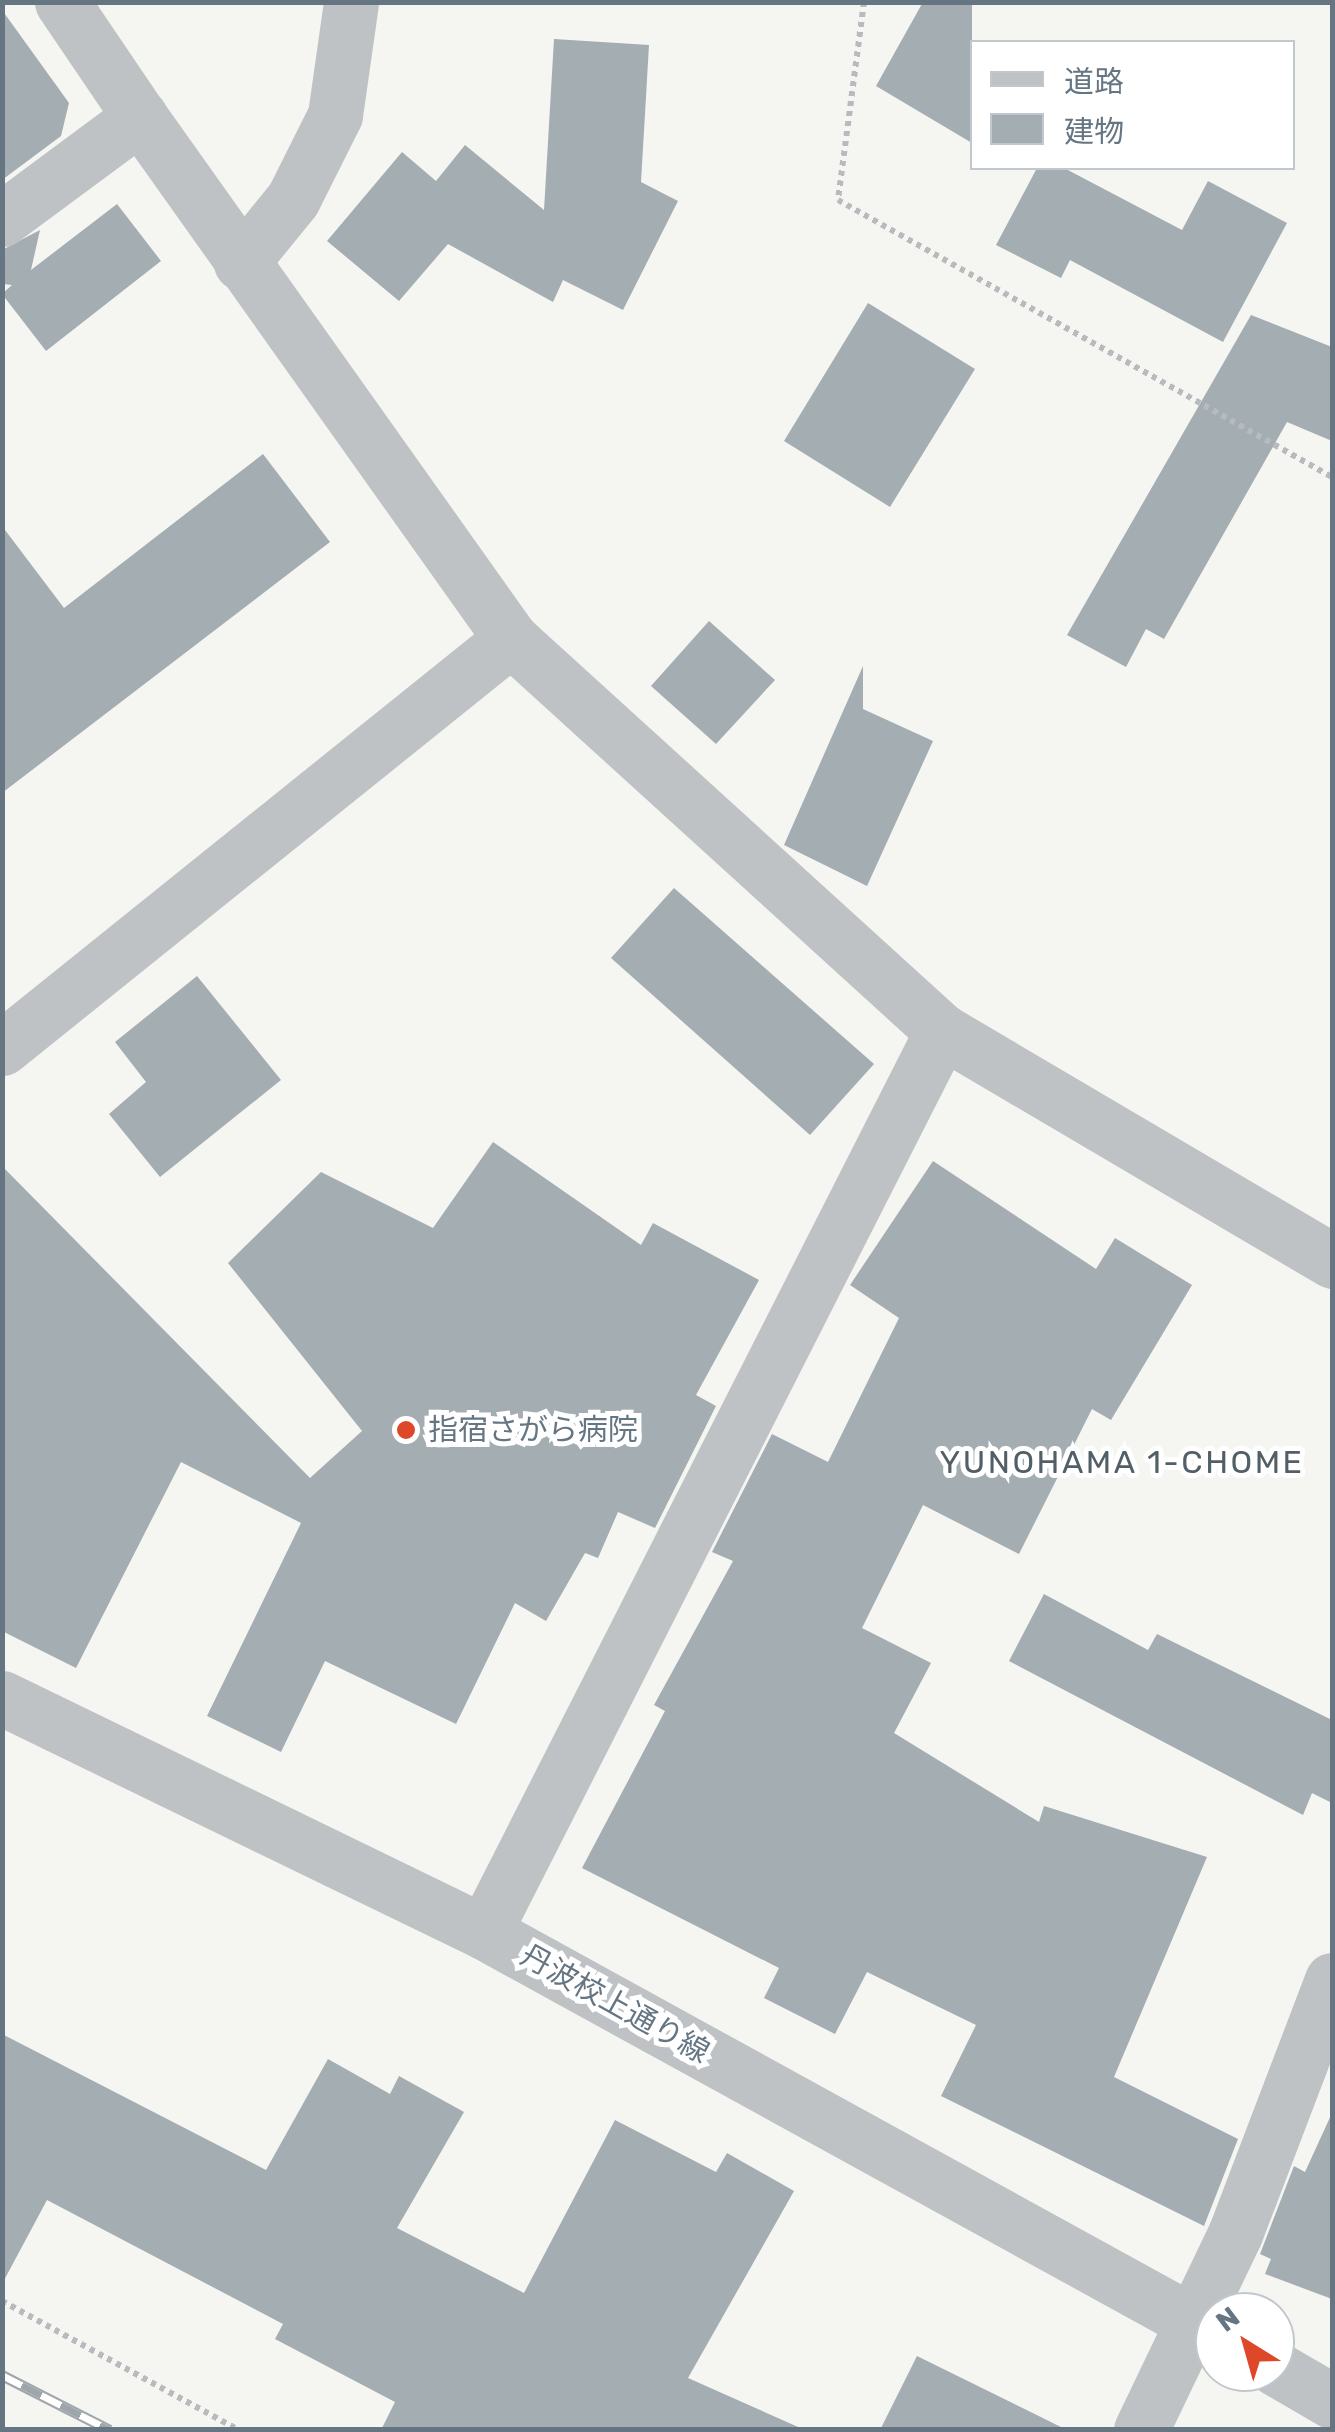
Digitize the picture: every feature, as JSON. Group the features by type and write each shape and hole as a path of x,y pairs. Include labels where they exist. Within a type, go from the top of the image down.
{"street":[{"path":"62,2 241,263 510,638 942,1032 1332,1261"},
{"path":"241,263 293,199 336,115 351,2"},
{"path":"2,219 140,117"},
{"path":"2,1048 510,638"},
{"path":"484,1932 942,1032"},
{"name":"丹波校上通り線","path":"2,1698 484,1932 1195,2323"},
{"path":"1219,2292 1332,1980"},
{"path":"1141,2430 1195,2346"},
{"path":"1295,2380 1332,2401"}],"path":[{"path":"864,2 838,200 1332,478"},
{"path":"2,2301 238,2430"}],"building":[{"path":"923,2 972,2 970,142 876,86"},
{"path":"2,10 69,103 61,136 2,180"},
{"path":"554,39 649,45 641,182 678,201 623,310 563,280 553,302 448,244 399,301 327,241 402,152 436,181 465,145 544,210"},
{"path":"1036,170 1068,170 1182,230 1208,181 1287,223 1223,342 1070,260 1061,278 996,245"},
{"path":"117,204 161,261 46,351 2,294 12,285 2,284 2,250 40,230 31,270"},
{"path":"868,303 975,369 890,507 784,441"},
{"path":"1251,315 1332,347 1332,441 1287,422 1164,639 1146,629 1126,667 1067,635"},
{"path":"263,454 330,542 2,793 2,526 64,608"},
{"path":"709,621 775,680 716,744 651,686"},
{"path":"863,666 863,709 933,741 867,886 784,845"},
{"path":"674,888 874,1064 810,1135 611,958"},
{"path":"197,976 281,1080 160,1177 109,1114 146,1082 115,1042"},
{"path":"493,1142 641,1245 653,1223 759,1280 696,1395 716,1406 655,1528 618,1512 598,1558 585,1553 546,1621 515,1603 456,1724 325,1661 281,1752 207,1716 301,1523 181,1462 76,1668 2,1631 2,1166 310,1478 362,1431 228,1263 321,1172 433,1228"},
{"path":"933,1161 1096,1269 1115,1238 1192,1285 1111,1420 1092,1409 1019,1554 923,1505 862,1628 931,1663 894,1733 1039,1822 1044,1806 1207,1857 1114,2077 1238,2139 1204,2226 941,2096 976,2025 867,1972 835,2034 764,1998 779,1968 582,1868 665,1711 654,1705 733,1561 712,1552 772,1434 828,1462 899,1318 850,1285"},
{"path":"1044,1594 1148,1650 1157,1634 1332,1720 1332,1803 1312,1793 1303,1815 1009,1661"},
{"path":"2,2034 266,2170 328,2059 390,2094 399,2076 464,2112 397,2228 524,2293 615,2120 716,2172 727,2153 794,2191 688,2378 805,2430 381,2430 395,2402 275,2339 283,2324 47,2200 2,2284"},
{"path":"1332,2113 1332,2299 1265,2274 1271,2259 1260,2254 1294,2166 1305,2172"},
{"path":"917,2356 1067,2430 880,2430"}],"railway":[{"path":"2,2375 110,2430"}],"place":[{"name":"指宿さがら病院","path":"406,1430"}],"district":[{"name":"YUNOHAMA 1-CHOME","path":"1122,1462"}]}
